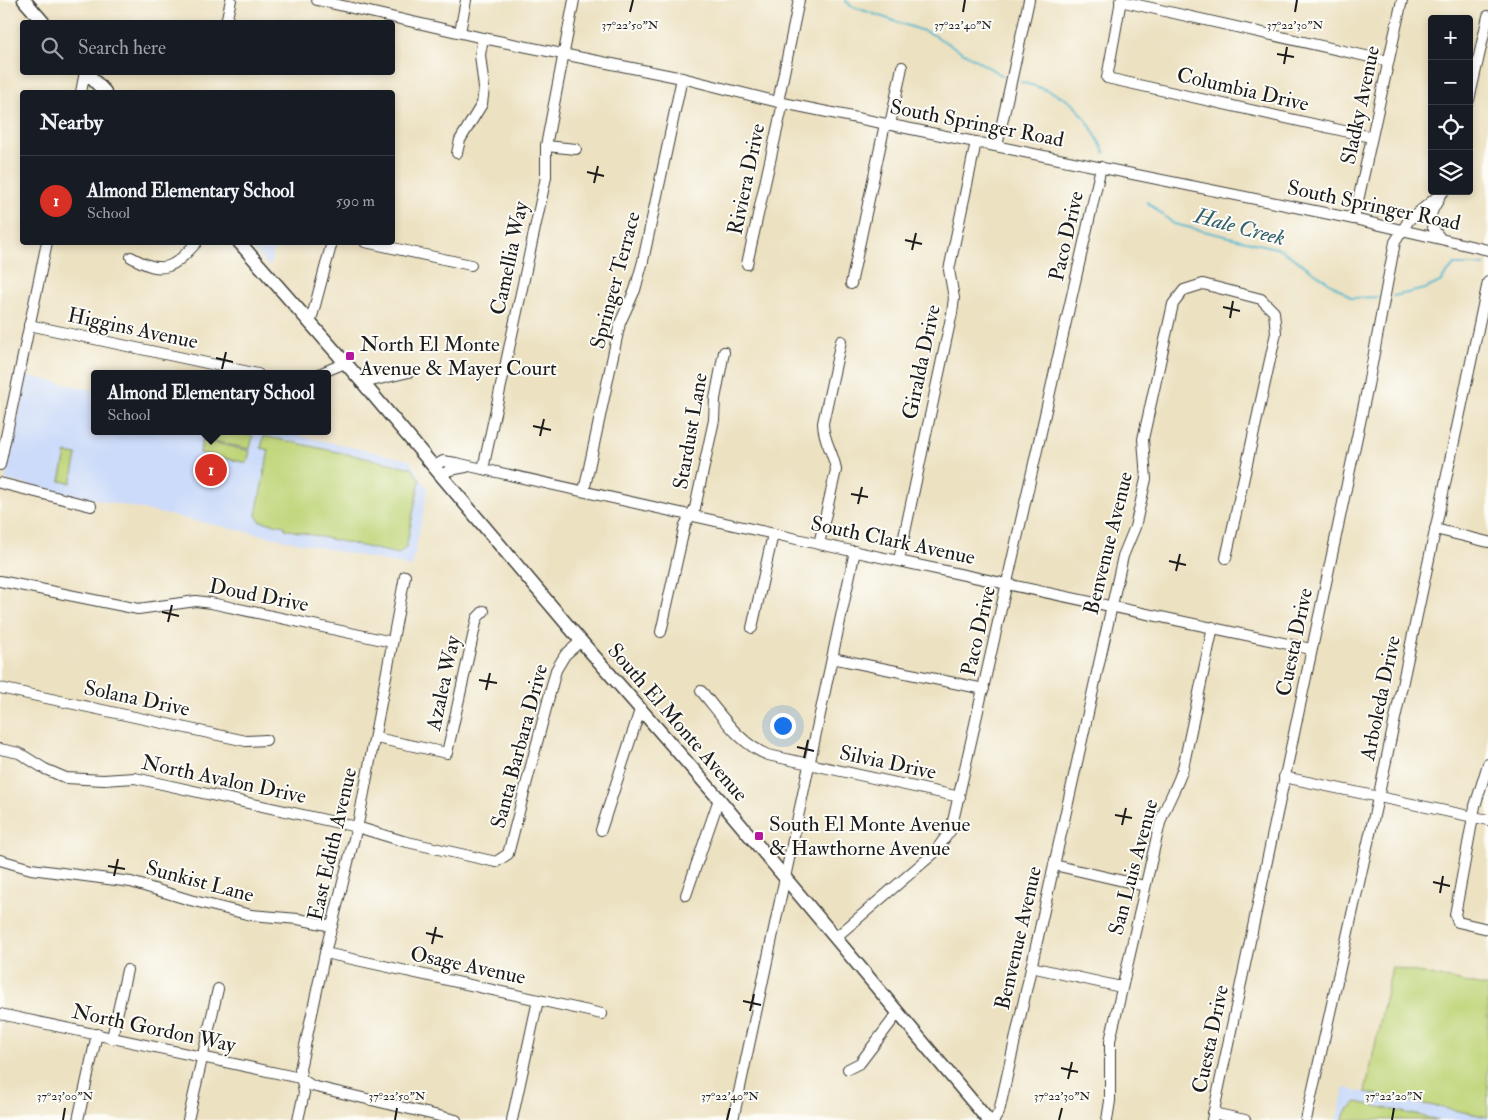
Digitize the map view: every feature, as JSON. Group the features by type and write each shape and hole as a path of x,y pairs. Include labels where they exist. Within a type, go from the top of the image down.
{"main road":[{"path":"24,0 41,20"},
{"path":"89,75 102,89"},
{"name":"South El Monte Avenue","path":"242,245 310,324 364,382 581,641 719,799 988,1120"}],"street":[{"path":"226,20 231,0"},
{"name":"South Springer Road","path":"317,0 483,38 682,78 780,103 1354,219 1488,250"},
{"path":"460,32 466,0"},
{"name":"Camellia Way","path":"483,470 546,177 546,146 574,0"},
{"name":"Riviera Drive","path":"747,264 799,0"},
{"path":"997,146 1029,0"},
{"path":"1121,0 1388,62"},
{"name":"Columbia Drive","path":"1121,0 1107,78 1372,137"},
{"name":"Sladky Avenue","path":"1354,219 1402,0"},
{"path":"1473,82 1488,16"},
{"path":"457,153 460,140 482,104 484,88 480,55 483,38"},
{"path":"851,284 902,67"},
{"path":"82,90 85,75"},
{"name":"Springer Terrace","path":"584,492 620,323 635,290 643,262 682,78"},
{"name":"Giralda Drive","path":"899,560 952,313 954,298 949,270 976,142"},
{"path":"546,146 576,149"},
{"name":"Paco Drive","path":"835,938 943,843 951,830 1101,167"},
{"name":"Cuesta Drive","path":"1212,1117 1368,385 1395,242 1409,220 1438,195"},
{"path":"1440,238 1431,226 1430,217 1441,195"},
{"path":"0,465 4,424 47,245"},
{"path":"131,257 148,267 167,268 180,260 194,245"},
{"path":"310,324 331,245"},
{"path":"379,245 471,265"},
{"name":"Arboleda Drive","path":"1306,1120 1378,796 1488,282"},
{"name":"Benvenue Avenue","path":"994,1120 998,1112 1123,556 1135,527 1146,479 1143,439 1172,304 1184,290 1203,284 1261,299 1274,312 1276,333 1226,558"},
{"name":"Higgins Avenue","path":"29,325 239,370"},
{"path":"819,544 836,470 835,462 823,435 822,423 841,340"},
{"name":"Stardust Lane","path":"661,632 685,525 695,508 714,420 715,399 724,352"},
{"path":"329,370 346,363"},
{"path":"364,382 409,372"},
{"name":"South Clark Avenue","path":"437,471 443,461 468,466 819,544 1311,648"},
{"path":"0,484 77,501 91,506"},
{"path":"1435,529 1488,542"},
{"path":"752,628 773,534"},
{"path":"733,1120 855,551"},
{"name":"East Edith Avenue","path":"298,1120 304,1093 300,1078 325,953 357,827 376,738 392,642 406,576"},
{"name":"Doud Drive","path":"0,581 138,609 211,602 392,642"},
{"name":"Azalea Way","path":"376,738 447,754 477,618 484,611"},
{"name":"San Luis Avenue","path":"1107,1120 1110,1101 1110,1041 1121,987 1165,805 1179,782 1183,768 1213,627"},
{"name":"Santa Barbara Drive","path":"496,862 508,854 556,670 565,656 581,641"},
{"path":"832,658 984,689"},
{"name":"Solana Drive","path":"0,688 246,741 266,740"},
{"name":"Silvia Drive","path":"701,691 744,741 755,750 808,764 960,797"},
{"path":"601,830 640,710"},
{"name":"North Avalon Drive","path":"0,749 19,753 44,769 66,778 103,780 134,778 357,827 403,841 496,862"},
{"path":"1488,764 1473,816 1455,915 1458,922 1488,929"},
{"path":"1284,777 1488,820"},
{"path":"686,894 719,799"},
{"name":"Sunkist Lane","path":"0,860 31,869 131,882 190,900 251,915 298,919 332,926"},
{"path":"1054,865 1145,886"},
{"name":"Osage Avenue","path":"325,953 602,1014"},
{"path":"1031,967 1121,987"},
{"path":"112,1038 127,970"},
{"path":"188,1120 218,989"},
{"path":"512,1120 538,1000"},
{"path":"848,1069 860,1063 898,1013"},
{"name":"North Gordon Way","path":"0,1014 300,1078 312,1086 456,1120"},
{"path":"78,1120 97,1034"},
{"path":"402,1120 405,1109"},
{"path":"1212,1117 1245,1120"}],"shaded area":[{"path":"249,245 275,245 270,267"},
{"path":"27,376 91,389 91,435 297,435 409,460 428,489 412,567 5,480"},
{"path":"1344,1088 1488,1117 1488,1120 1337,1120"}],"green space":[{"path":"204,435 253,436 250,449 203,439"},
{"path":"264,436 412,468 420,480 406,548 398,554 285,529 285,526 260,521 256,515 269,450 261,448"},
{"path":"202,440 250,451 247,463 200,453"},
{"path":"66,453 77,455 71,483 60,481"},
{"path":"1392,967 1488,987 1488,1117 1365,1092"},
{"path":"1357,1102 1439,1120 1343,1120 1345,1112"}],"waterway":[{"name":"Hale Creek","path":"845,0 851,6 932,34 1003,76"},
{"name":"Hale Creek","path":"1021,82 1053,93 1074,105 1089,124 1105,153"},
{"name":"Hale Creek","path":"1147,202 1174,224 1280,249 1352,298 1380,297"},
{"name":"Hale Creek","path":"1394,296 1425,289 1440,282 1454,265 1485,265"}],"place":[{"name":"North El Monte Avenue & Mayer Court","path":"350,356"},
{"name":"Almond Elementary School","path":"211,470"},
{"name":"South El Monte Avenue & Hawthorne Avenue","path":"759,836"}]}
